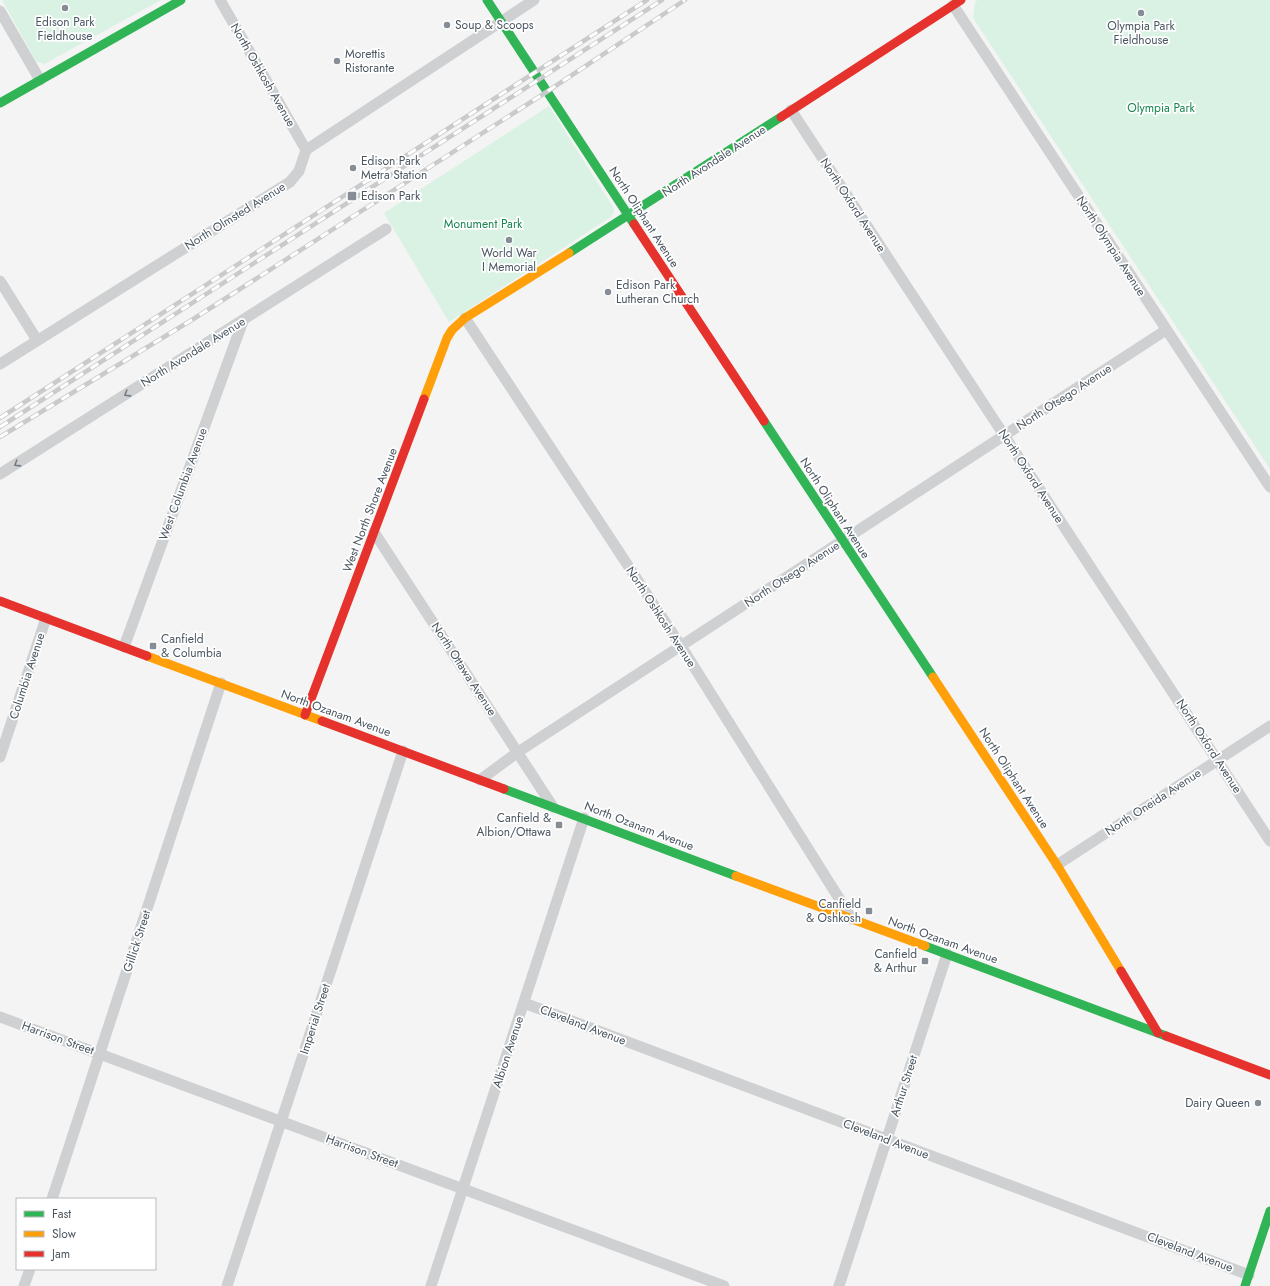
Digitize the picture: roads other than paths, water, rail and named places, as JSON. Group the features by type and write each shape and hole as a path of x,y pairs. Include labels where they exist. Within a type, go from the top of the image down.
{"street":[{"path":"0,103 181,0"},
{"name":"North Oshkosh Avenue","path":"220,0 306,150"},
{"name":"North Oliphant Avenue","path":"487,0 1057,865 1158,1033"},
{"path":"306,150 534,0"},
{"name":"North Avondale Avenue","path":"465,318 628,216 957,3"},
{"name":"North Olympia Avenue","path":"957,3 1166,330 1270,487"},
{"path":"0,11 40,80"},
{"name":"North Oxford Avenue","path":"791,110 1004,436 1218,759 1270,841"},
{"name":"North Olmsted Avenue","path":"0,364 290,182 299,171 306,150"},
{"name":"North Avondale Avenue","path":"0,474 386,229"},
{"path":"0,281 37,340"},
{"name":"North Oshkosh Avenue","path":"465,318 681,646 852,919"},
{"name":"West North Shore Avenue","path":"305,714 447,338 452,330 465,318"},
{"name":"West Columbia Avenue","path":"124,647 243,321"},
{"name":"North Otsego Avenue","path":"480,780 518,752 1166,330"},
{"name":"North Ottawa Avenue","path":"374,532 553,807"},
{"name":"North Ozanam Avenue","path":"0,600 1270,1075"},
{"name":"Columbia Avenue","path":"0,757 46,618"},
{"name":"Gillick Street","path":"52,1198 221,683"},
{"name":"North Oneida Avenue","path":"1057,865 1270,726"},
{"name":"Imperial Street","path":"227,1286 403,751"},
{"name":"Albion Avenue","path":"431,1286 584,818"},
{"name":"Arthur Street","path":"839,1286 947,954"},
{"name":"Cleveland Avenue","path":"524,1003 1249,1275"},
{"name":"Harrison Street","path":"0,1016 724,1286"},
{"path":"1245,1286 1270,1211"},
{"path":"24,1286 30,1270"}],"railway":[{"path":"0,418 647,0"},
{"path":"0,427 662,0"},
{"path":"0,437 195,318 548,91 685,0"}],"place":[{"name":"Edison Park Fieldhouse","path":"65,8"},
{"name":"Olympia Park Fieldhouse","path":"1141,13"},
{"name":"Soup & Scoops","path":"447,25"},
{"name":"Morettis Ristorante","path":"337,61"},
{"name":"Edison Park Metra Station","path":"353,168"},
{"name":"Edison Park","path":"352,196"},
{"name":"World War I Memorial","path":"509,240"},
{"name":"Edison Park Lutheran Church","path":"608,292"},
{"name":"Canfield & Columbia","path":"153,646"},
{"name":"Canfield & Albion/Ottawa","path":"559,825"},
{"name":"Canfield & Oshkosh","path":"869,911"},
{"name":"Canfield & Arthur","path":"925,961"},
{"name":"Dairy Queen","path":"1258,1103"}],"park label":[{"name":"Olympia Park","path":"1161,108"},
{"name":"Monument Park","path":"483,224"}]}
